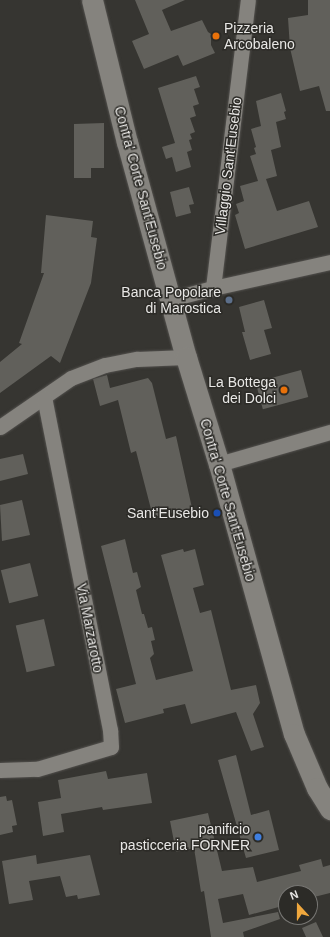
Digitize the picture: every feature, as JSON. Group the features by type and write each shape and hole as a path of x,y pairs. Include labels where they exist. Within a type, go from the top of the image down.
{"street":[{"name":"Contra' Corte Sant'Eusebio","path":"92,0 127,142 186,358 219,464 294,734 317,788 330,809"},
{"name":"Villaggio Sant'Eusebio","path":"213,288 248,0"},
{"path":"171,299 330,262"},
{"path":"0,427 71,378 105,365 137,359 186,358"},
{"name":"Via Marzarotto","path":"0,770 36,769 111,747 110,730 44,398"},
{"path":"219,464 330,432"}],"building":[{"path":"135,0 185,0 162,10 171,31 202,20 208,32 211,34 211,45 215,53 183,66 178,55 144,69 132,41 149,34"},
{"path":"308,0 330,0 330,111 326,111 319,86 300,91 290,48 288,18 308,15"},
{"path":"196,76 200,87 194,89 199,104 193,106 196,116 190,118 195,132 190,134 192,139 189,140 192,150 187,152 191,167 176,172 172,157 166,159 162,147 175,143 158,88"},
{"path":"281,93 286,111 284,112 286,119 276,122 281,147 271,150 277,176 266,179 277,211 309,201 318,227 245,249 235,215 239,213 236,204 244,201 240,186 258,181 250,156 256,154 254,148 256,147 251,129 261,126 256,101"},
{"path":"104,123 104,168 91,168 91,178 74,178 74,124"},
{"path":"189,187 194,204 189,205 191,213 176,217 170,192"},
{"path":"46,215 93,221 91,237 97,238 91,283 60,363 51,356 0,393 0,362 22,344 19,343 44,273 41,273"},
{"path":"264,300 272,328 264,330 271,354 250,360 242,332 245,332 239,307"},
{"path":"301,370 308,397 263,409 256,382"},
{"path":"107,375 110,388 148,378 152,383 166,439 176,436 192,508 153,517 136,451 131,453 118,400 100,406 93,379"},
{"path":"23,454 28,474 0,481 0,459"},
{"path":"22,500 30,535 2,541 0,505"},
{"path":"125,539 133,573 137,572 141,587 136,590 142,614 144,614 148,628 152,627 155,640 151,641 154,654 150,658 156,680 193,671 161,555 183,549 184,552 195,549 204,585 193,588 200,613 211,610 231,690 256,685 260,703 253,714 264,747 251,751 236,712 191,724 185,704 163,709 164,713 125,723 116,689 136,684 101,546"},
{"path":"30,563 38,596 9,603 1,570"},
{"path":"44,619 55,666 27,672 16,626"},
{"path":"236,755 251,815 269,810 279,850 246,858 218,760"},
{"path":"106,771 108,779 147,773 152,803 103,810 102,807 61,814 64,832 43,836 38,802 61,798 58,780"},
{"path":"6,796 7,801 12,800 17,825 12,826 13,832 0,835 0,797"},
{"path":"208,813 222,871 253,867 257,882 301,871 299,865 321,859 323,867 330,865 330,893 318,896 318,885 278,885 278,907 249,915 243,894 218,899 223,923 278,912 278,920 243,932 244,937 211,937 204,891 201,892 194,848 176,852 170,821"},
{"path":"36,855 37,864 90,855 100,895 78,899 77,895 66,897 60,876 29,881 33,900 9,904 2,861"},
{"path":"309,925 317,925 323,937 306,937 302,928"}],"place":[{"name":"Pizzeria Arcobaleno","path":"216,36"},
{"name":"Banca Popolare di Marostica","path":"229,300"},
{"name":"La Bottega dei Dolci","path":"284,390"},
{"name":"Sant'Eusebio","path":"217,513"},
{"name":"panificio pasticceria FORNER","path":"258,837"}]}
